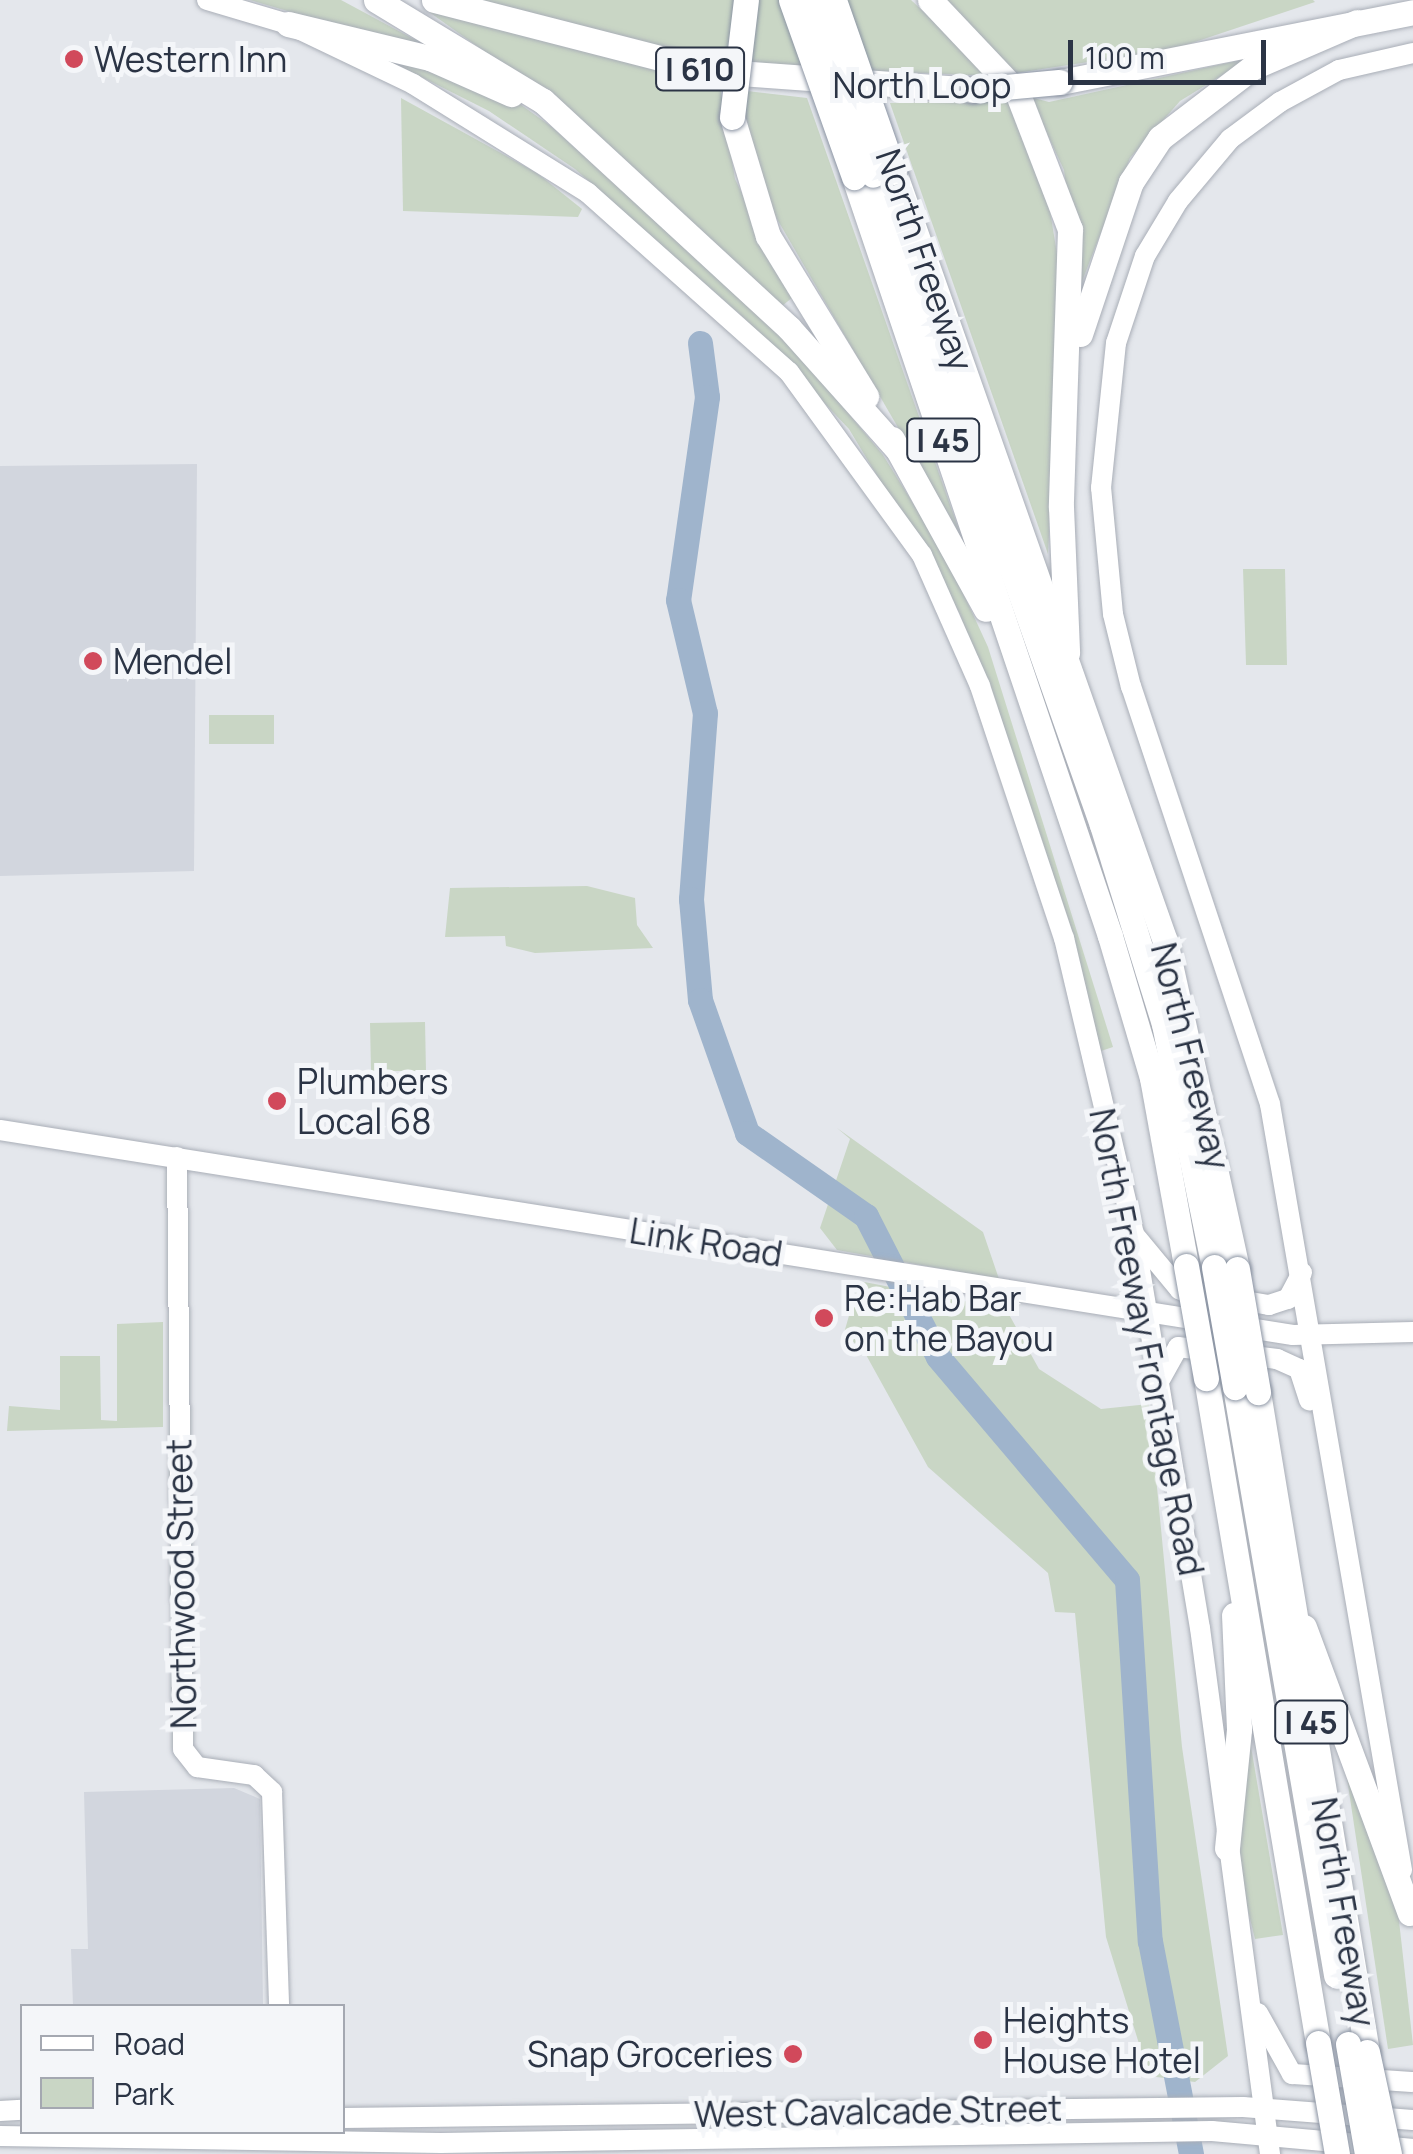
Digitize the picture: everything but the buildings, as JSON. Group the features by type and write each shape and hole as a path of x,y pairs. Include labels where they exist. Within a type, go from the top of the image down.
{"highway":[{"path":"376,0 487,60 596,150 789,328 898,450"},
{"name":"North Loop","path":"434,0 711,72 973,90 1060,82 1413,12"},
{"path":"746,0 732,118 768,236 898,450 1032,704"},
{"name":"North Freeway","path":"791,0 874,175 1066,667 1165,940 1358,2048 1389,2154"},
{"name":"North Freeway","path":"812,0 1108,843 1188,1118 1225,1268"},
{"name":"North Freeway","path":"834,0 874,175 1032,704 1152,1078 1229,1505 1337,2154"},
{"path":"930,0 1017,92 1043,144 1070,229 1072,358 1061,508 1066,667"},
{"path":"1072,358 1131,182 1160,138 1253,67 1356,22"},
{"path":"288,24 468,71 596,150"},
{"name":"North Freeway","path":"1246,1389 1292,1604 1358,2048 1367,2154"},
{"path":"1227,1848 1238,1729 1229,1505"},
{"path":"1292,1604 1412,1920"}],"main road":[{"name":"North Freeway Frontage Road","path":"207,0 288,24 494,127 588,193 789,372 860,461 922,554 980,686 1064,938 1134,1234 1250,1992 1269,2144"},
{"path":"1412,1920 1313,1334 1253,1038 1131,687 1112,614 1101,488 1113,354 1158,231 1230,139 1339,70 1413,53"},
{"name":"Link Road","path":"0,1130 1313,1334 1413,1332"},
{"name":"Northwood Street","path":"177,1157 183,1749 197,1767 254,1775 272,1792 278,2004"},
{"path":"1134,1234 1180,1290 1269,1305 1288,1299 1302,1273"},
{"path":"1159,1384 1166,1354 1178,1347 1284,1361 1305,1377 1318,1446 1332,1453"},
{"path":"1250,1992 1286,2070 1413,2082"},
{"name":"West Cavalcade Street","path":"345,2118 1262,2107 1413,2120"},
{"path":"1076,2109 1078,2134"},
{"name":"West Cavalcade Street","path":"110,2134 280,2143 1212,2130 1269,2144 1413,2149"},
{"name":"West Cavalcade Street","path":"0,2136 61,2134"}],"shaded area":[{"path":"197,464 194,871 0,876 0,466"},
{"path":"234,1788 260,1799 263,2004 73,2004 71,1949 88,1949 84,1792"}],"green space":[{"path":"250,0 341,0 449,58"},
{"path":"475,0 911,0 993,76 730,65"},
{"path":"947,0 1315,2 1174,49 1016,73"},
{"path":"425,9 720,86 735,179 793,297 782,306 569,112"},
{"path":"368,50 517,102 552,127 794,348 883,455 947,558 988,647 1113,1047 1101,1051 960,614 849,429 744,318 575,169 489,111"},
{"path":"1250,58 1180,101 1130,158 1079,289 1064,170 1030,97 1049,102"},
{"path":"739,90 807,98 961,536 766,200"},
{"path":"401,98 537,173 582,209 578,217 403,211"},
{"path":"1009,100 1047,193 1062,284 1048,554 890,103"},
{"path":"1243,569 1285,569 1287,665 1246,665"},
{"path":"209,715 274,715 274,744 209,744"},
{"path":"587,886 635,898 637,925 653,948 535,953 506,946 505,936 445,937 450,888"},
{"path":"425,1022 426,1071 371,1071 370,1023"},
{"path":"837,1128 983,1232 999,1279 837,1250 820,1228 850,1139"},
{"path":"859,1281 1006,1309 1039,1369 1101,1409 1149,1404 1182,1747 1228,2056 1195,2082 1149,2076 1106,1937 1075,1613 1055,1612 1048,1573 928,1467 865,1353 844,1333"},
{"path":"163,1322 163,1427 7,1431 9,1406 60,1410 60,1356 100,1356 101,1420 117,1421 117,1324"},
{"path":"1249,1735 1283,1935 1255,1939 1237,1866"},
{"path":"1343,1752 1398,1912 1413,2045 1388,2049"}],"waterway":[{"path":"700,343 707,397 678,600 705,713 691,899 700,1000 747,1133 866,1216 938,1357 1127,1580 1150,1941 1191,2154"}],"place":[{"name":"Western Inn","path":"74,59"},
{"name":"Mendel","path":"93,661"},
{"name":"Plumbers Local 68","path":"277,1101"},
{"name":"Re:Hab Bar on the Bayou","path":"824,1318"},
{"name":"Heights House Hotel","path":"983,2040"},
{"name":"Snap Groceries","path":"793,2054"}]}
